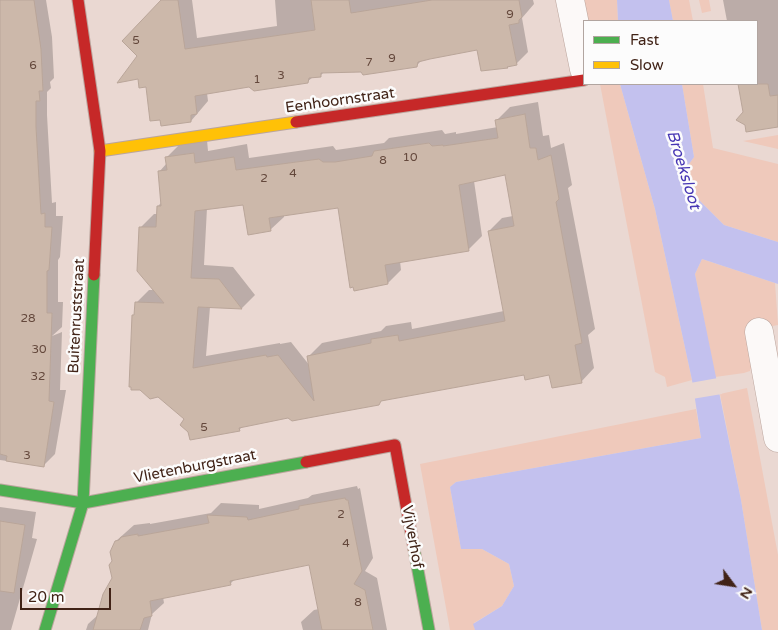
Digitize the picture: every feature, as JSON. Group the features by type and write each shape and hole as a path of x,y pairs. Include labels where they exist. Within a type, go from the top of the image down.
{"street":[{"name":"Buitenruststraat","path":"45,630 83,503 100,151 78,0"},
{"path":"570,0 583,64"},
{"name":"Eenhoornstraat","path":"100,151 583,80"},
{"path":"759,332 778,438"},
{"name":"Vlietenburgstraat","path":"0,490 83,503 395,444"},
{"name":"Vijverhof","path":"395,444 429,630"}],"shaded area":[{"path":"583,0 617,0 618,20 588,20"},
{"path":"669,0 689,0 693,20 673,20"},
{"path":"699,0 709,0 711,11 702,13"},
{"path":"600,85 620,85 655,209 692,380 667,387 665,377 655,372"},
{"path":"682,85 703,85 713,148 778,164 778,242 724,225 692,193 684,171 694,157"},
{"path":"778,135 778,149 743,141"},
{"path":"702,259 775,283 778,325 745,331 752,365 750,371 715,377 695,274"},
{"path":"747,388 778,555 778,630 762,630 741,500 720,394"},
{"path":"696,409 701,438 456,482 450,487 461,549 482,549 509,564 514,586 502,606 474,623 475,630 450,630 420,464"}],"water":[{"path":"617,0 669,0 673,20 618,20"},
{"name":"Broeksloot","path":"620,85 682,85 694,157 684,171 692,193 724,225 778,242 778,284 702,259 695,274 741,500 762,630 475,630 473,624 502,606 514,586 509,564 482,549 461,549 450,487 456,482 701,438 692,380 655,209"}],"pier":[{"path":"718,378 722,394 692,399 690,383"}],"building":[{"path":"0,0 34,0 41,49 43,91 39,91 40,101 36,101 36,127 41,214 45,213 45,227 52,227 49,270 47,271 47,313 52,313 49,401 54,402 44,467 6,461 7,456 0,454"},
{"path":"161,0 178,0 185,49 315,30 311,0 349,0 351,13 432,0 519,0 522,17 519,23 509,25 517,65 481,71 477,50 418,62 417,67 363,75 361,72 321,73 321,77 309,78 308,83 254,91 249,87 195,96 197,114 191,115 191,122 161,126 160,120 150,121 146,87 139,88 138,79 117,83 137,56 122,41"},
{"path":"768,84 770,96 778,95 778,127 746,132 745,125 736,120 743,112 738,85"},
{"path":"525,114 530,148 536,148 538,160 551,155 559,199 556,202 582,343 575,345 582,383 552,388 549,375 525,380 524,375 381,401 379,405 292,421 288,418 239,428 240,431 190,440 188,432 180,425 184,419 158,397 150,399 140,390 131,390 131,387 129,387 132,315 134,315 135,302 164,303 137,271 139,227 156,227 157,206 161,206 158,171 167,170 165,157 194,153 195,163 234,157 236,170 319,159 323,162 335,162 372,156 374,151 429,143 432,146 443,146 498,138 495,120","holes":["505,175 514,226 488,231 505,321 399,341 398,335 371,339 371,343 307,356 314,401 278,355 267,357 266,355 193,368 198,307 242,309 219,279 191,278 195,211 243,205 248,235 271,231 269,218 338,208 350,288 353,287 354,291 388,284 385,265 469,251 459,185"]},
{"path":"345,498 348,500 362,571 354,584 365,590 373,630 322,630 309,565 230,581 231,585 150,601 152,616 144,618 140,630 93,630 103,594 112,578 109,565 112,561 110,552 115,541 121,537 138,534 138,536 209,523 207,515 247,517 248,520 299,509 299,506"},
{"path":"0,521 25,525 14,593 0,591"}],"traffic: fast":[{"path":"45,630 83,503 94,275"},
{"path":"0,490 83,503 306,462"},
{"path":"414,549 429,630"}],"traffic: slow":[{"path":"100,151 296,122"}],"traffic: jam":[{"path":"78,0 100,151 94,275"},
{"path":"296,122 583,80"},
{"path":"306,462 395,445 414,549"}]}
